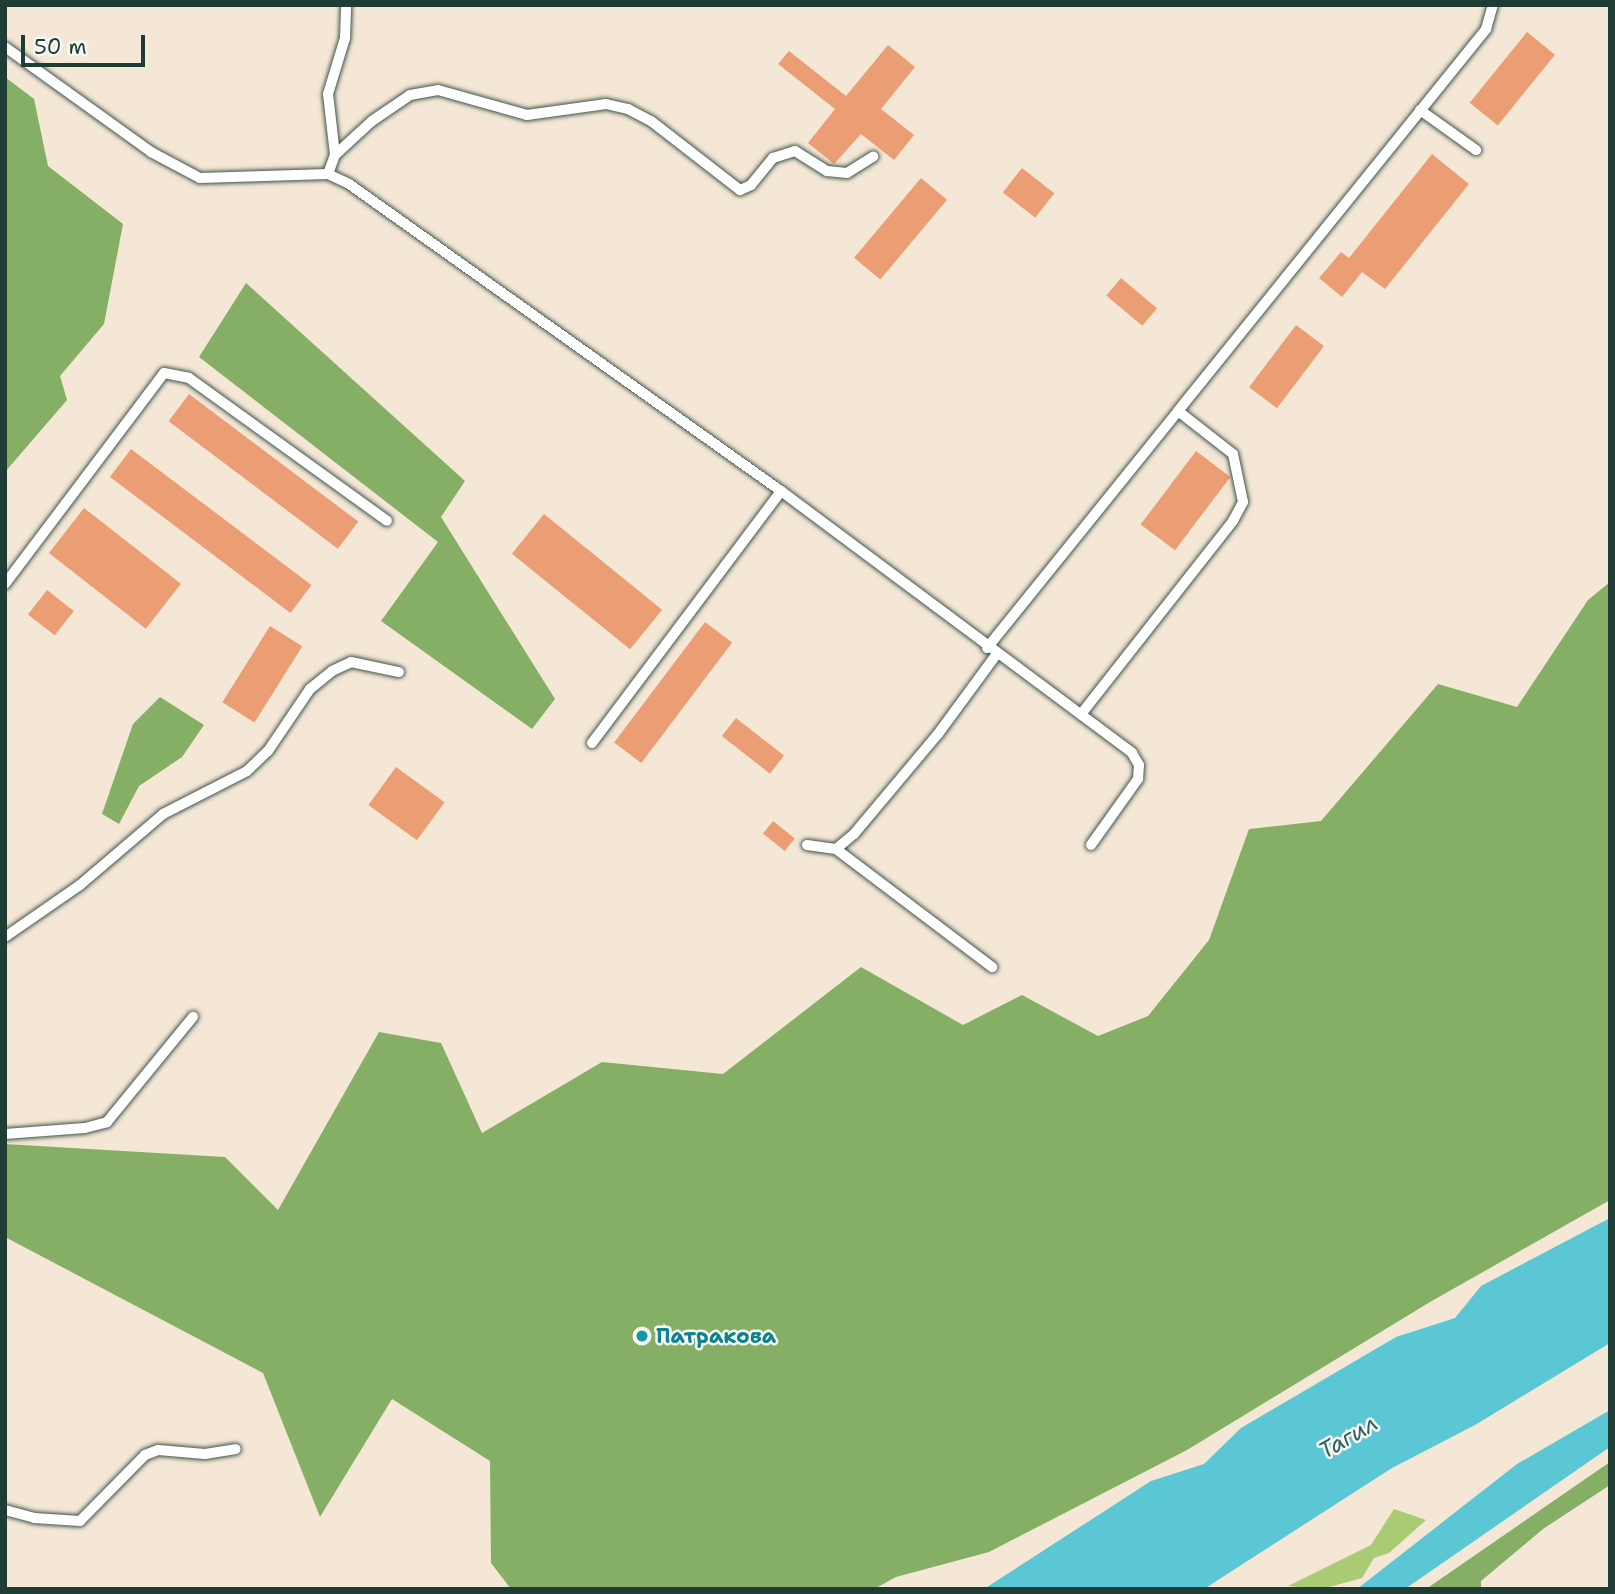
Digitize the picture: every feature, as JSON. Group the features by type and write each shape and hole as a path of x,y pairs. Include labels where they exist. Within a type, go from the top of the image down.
{"lane":[{"path":"328,174 335,155 328,94 345,38 346,5"},
{"path":"836,849 939,734 991,651 1178,411 1486,29 1493,5"},
{"path":"5,47 151,152 200,178 328,174 349,184 781,491 991,651 1132,752 1139,765 1138,779 1091,845"},
{"path":"335,155 372,121 410,96 438,90 527,115 606,104 628,109 651,121 740,190 751,185 773,158 795,151 827,171 847,173 873,157"},
{"path":"1420,110 1476,150"},
{"path":"5,583 164,373 190,378 387,521"},
{"path":"1081,714 1233,521 1243,502 1233,454 1178,411"},
{"path":"592,743 781,491"},
{"path":"5,937 80,885 163,814 247,771 268,751 310,689 332,671 352,662 399,671"},
{"path":"807,845 836,849 992,967"},
{"path":"5,1134 85,1128 107,1122 193,1017"},
{"path":"5,1510 34,1518 80,1521 145,1455 159,1450 205,1454 236,1449"}],"green space":[{"path":"5,77 34,99 48,166 123,224 104,324 60,376 67,400 5,472"},
{"path":"246,283 465,481 441,517 555,699 532,729 381,621 438,542 199,357"},
{"path":"1610,582 1610,1200 1430,1302 1187,1450 989,1552 896,1577 874,1589 511,1589 491,1563 490,1461 392,1399 320,1517 263,1373 5,1237 5,1144 225,1157 278,1210 379,1032 441,1043 482,1133 602,1062 723,1074 861,967 963,1025 1022,995 1098,1036 1148,1016 1209,940 1249,829 1321,821 1438,684 1517,707 1588,600"},
{"path":"160,697 204,725 182,757 139,786 119,824 102,814 133,724"},
{"path":"1610,1462 1610,1485 1543,1529 1481,1581 1481,1589 1426,1589"},
{"path":"1394,1509 1426,1520 1389,1553 1374,1558 1362,1578 1322,1589 1288,1586 1371,1545"}],"water":[{"name":"Тагил","path":"1610,1218 1610,1343 1475,1425 1392,1468 1204,1589 984,1589 1151,1481 1204,1464 1241,1428 1396,1337 1455,1318 1481,1286"},
{"path":"1610,1410 1610,1447 1405,1589 1357,1589 1517,1464"}],"building":[{"path":"1527,32 1555,55 1498,125 1470,103"},
{"path":"888,45 915,67 881,109 914,135 894,160 861,134 834,164 808,143 835,109 778,64 789,51 846,96"},
{"path":"1432,154 1469,184 1385,289 1362,272 1342,297 1319,278 1341,252 1349,258"},
{"path":"1022,168 1054,193 1035,218 1003,192"},
{"path":"921,178 947,200 880,280 854,258"},
{"path":"1121,278 1157,308 1142,326 1106,296"},
{"path":"1296,325 1324,346 1277,408 1249,387"},
{"path":"189,394 358,522 338,549 169,421"},
{"path":"131,449 311,585 290,613 110,477"},
{"path":"1196,451 1230,477 1175,550 1141,524"},
{"path":"84,508 181,584 146,629 49,553"},
{"path":"544,514 662,610 630,649 512,554"},
{"path":"47,590 74,611 55,635 28,614"},
{"path":"705,622 732,642 641,763 614,743"},
{"path":"270,626 302,646 255,722 222,702"},
{"path":"736,718 784,756 770,774 722,736"},
{"path":"396,767 445,802 417,840 368,805"},
{"path":"773,821 795,839 785,851 763,833"}],"place":[{"name":"Патракова","path":"642,1336"}]}
